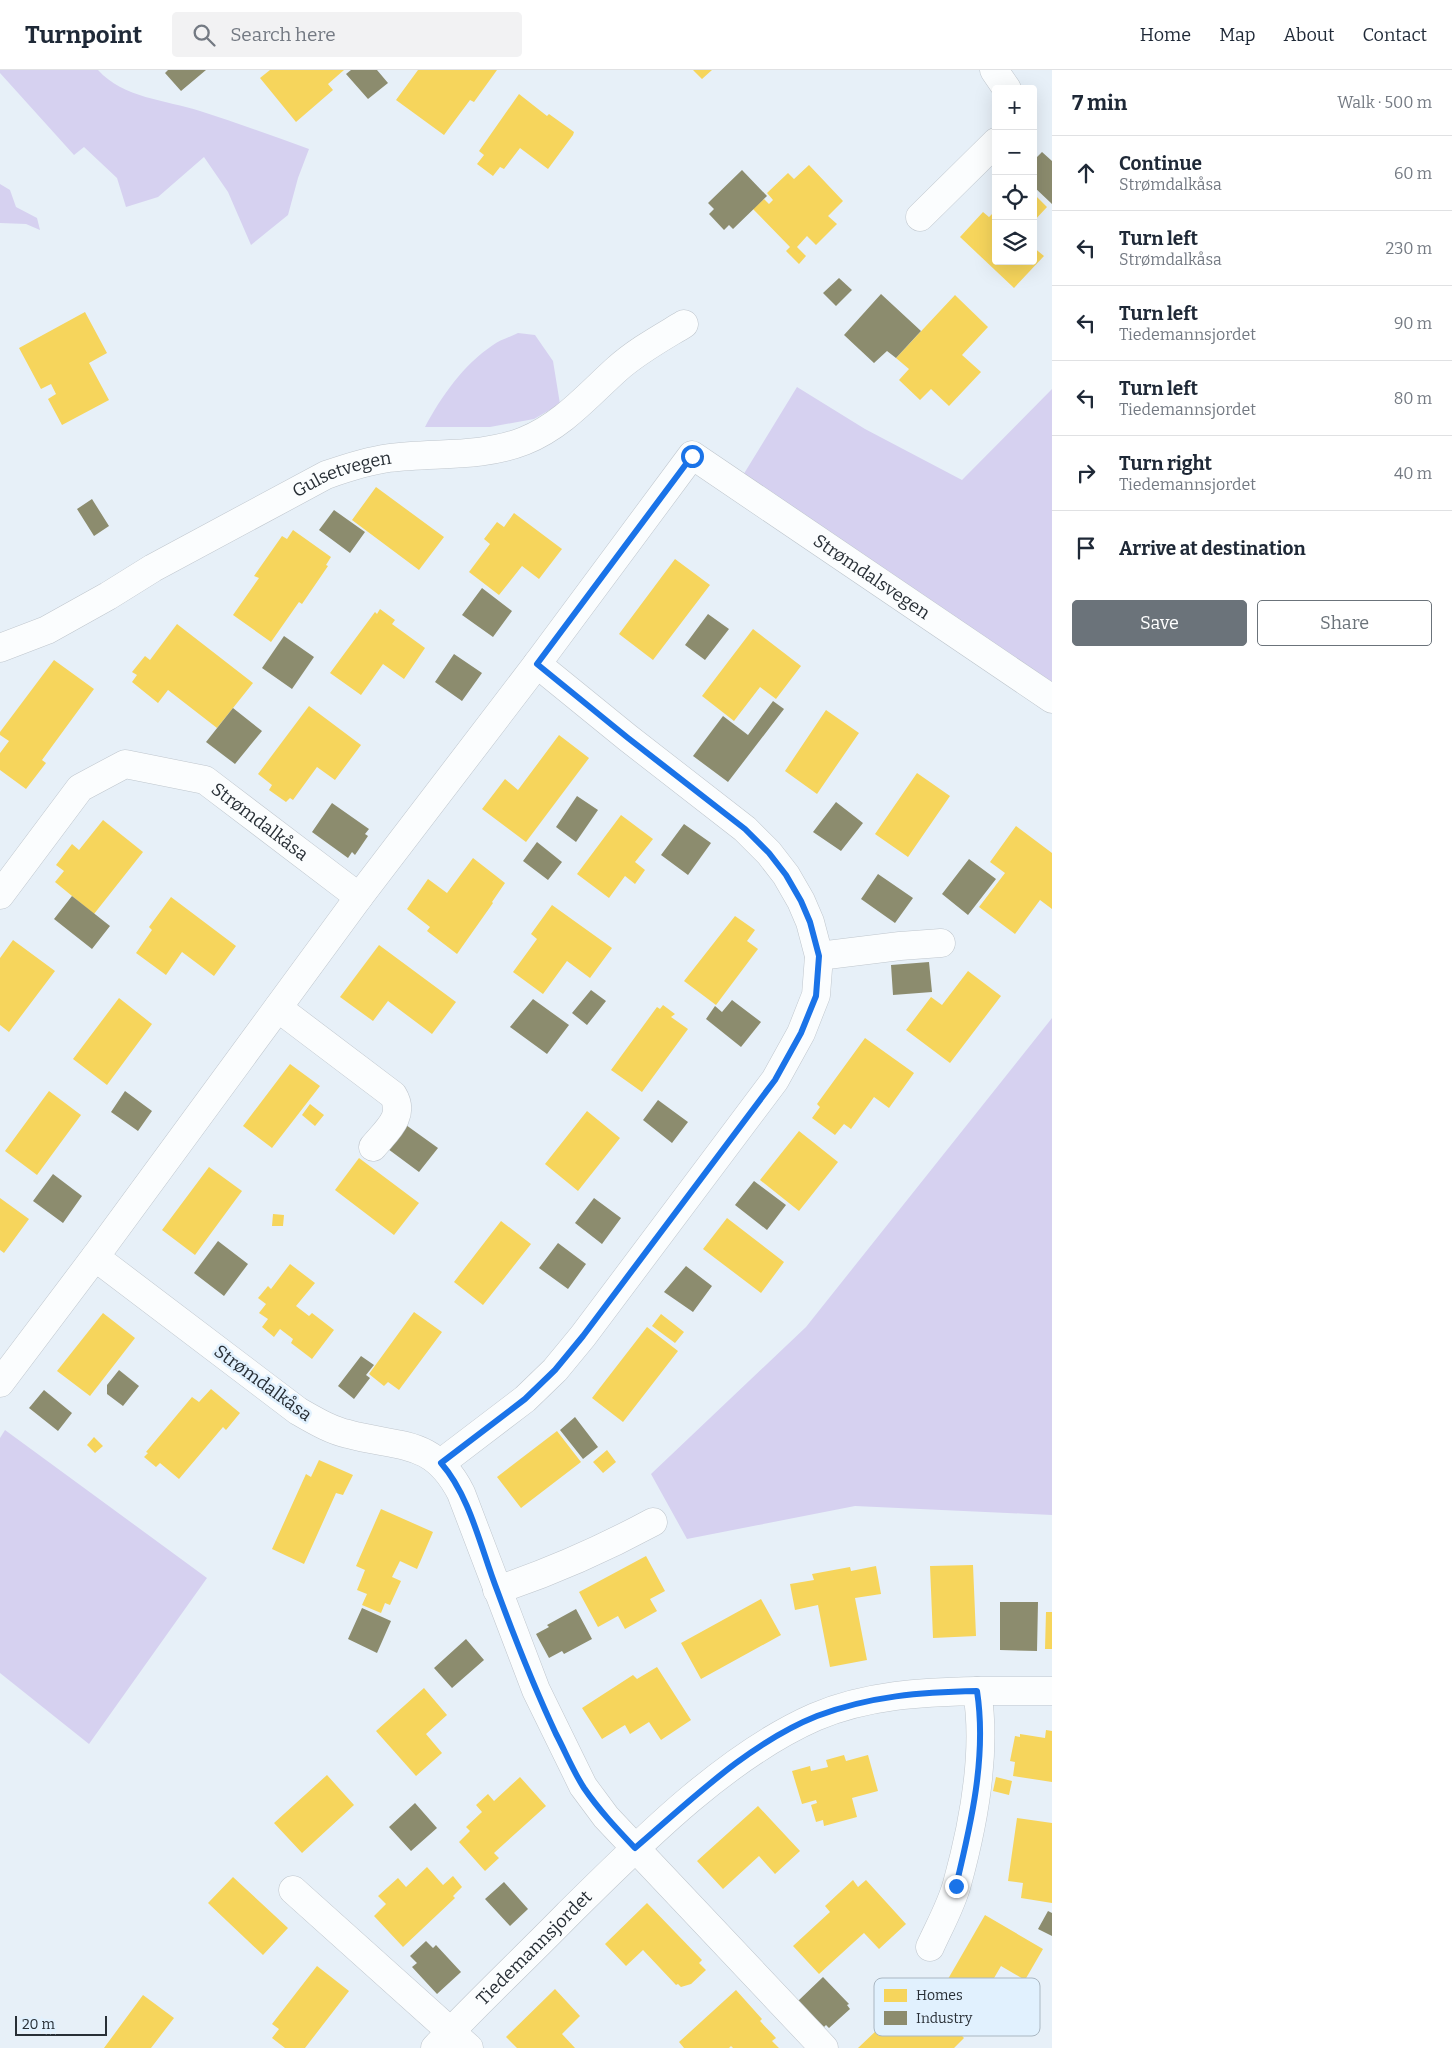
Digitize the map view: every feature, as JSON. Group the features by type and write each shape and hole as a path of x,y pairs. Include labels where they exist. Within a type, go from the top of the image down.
{"street":[{"path":"994,70 1004,85"},
{"path":"920,217 992,146"},
{"name":"Gulsetvegen","path":"0,648 47,630 153,568 326,475 353,466 388,458 471,453 500,449 525,440 549,428 582,403 618,368 649,345 684,324"},
{"name":"Strømdalsvegen","path":"537,664 692,456 1052,699"},
{"path":"0,1383 359,897 537,664 745,829 769,853 786,875 801,901 810,922 819,956 816,996 801,1033 775,1080 555,1370 525,1399 441,1463 453,1477 461,1493 536,1690 582,1786 606,1818 824,2048"},
{"name":"Strømdalkåsa","path":"0,895 80,788 125,764 205,780 359,897"},
{"path":"819,956 900,946 941,944"},
{"path":"278,1008 393,1095 398,1102 396,1118 373,1147"},
{"name":"Strømdalkåsa","path":"95,1256 298,1411 323,1425 347,1434 404,1444 422,1451 441,1463"},
{"path":"497,1590 537,1577 615,1542 653,1522"},
{"path":"930,1947 956,1886 968,1837 978,1774 980,1711 977,1691"},
{"name":"Tiedemannsjordet","path":"452,2042 635,1848 709,1785 748,1755 783,1733 815,1717 846,1706 887,1697 926,1692 1052,1691"},
{"path":"293,1890 452,2042"}],"shaded area":[{"path":"0,70 98,70 120,87 132,92 200,111 309,149 298,178 288,215 251,245 228,192 204,157 158,197 126,207 117,178 84,147 74,155 0,73"},
{"path":"0,184 10,190 16,207 37,218 40,230 26,224 0,223"},
{"path":"518,333 535,335 553,361 560,404 534,419 490,427 425,427 438,404 472,362 496,343"},
{"path":"797,387 865,429 962,480 1052,389 1052,696 737,485"},
{"path":"1052,1018 1052,1515 855,1506 687,1539 651,1474 806,1327"},
{"path":"5,1430 207,1578 89,1744 0,1673 0,1438"}],"building: Homes":[{"path":"270,70 344,70 328,84 333,90 296,122 260,78"},
{"path":"418,70 497,70 474,102 470,100 444,135 396,100"},
{"path":"693,70 712,70 702,79"},
{"path":"519,94 547,116 549,114 574,132 548,169 520,148 504,169 500,167 493,176 477,164 484,155 479,151"},
{"path":"809,165 843,201 828,216 837,224 816,245 807,236 797,247 806,256 799,264 786,251 790,247 753,209 764,199 769,204 773,200 767,193 788,173 794,179"},
{"path":"1037,197 1047,207 1037,218"},
{"path":"983,212 989,217 992,214 992,265 1036,265 1014,288 960,237"},
{"path":"1037,250 1044,256 1037,263"},
{"path":"955,295 988,327 962,355 981,372 949,406 931,389 920,400 899,380 909,369 896,358"},
{"path":"85,312 107,353 89,363 109,400 62,425 48,399 56,394 51,384 41,389 19,348"},
{"path":"376,487 444,537 419,570 352,520"},
{"path":"514,513 562,549 539,579 522,566 499,595 469,572 490,544 484,539 497,522 504,527"},
{"path":"293,530 331,557 326,565 328,566 302,604 299,602 271,642 233,615 259,578 254,576 282,536 287,539"},
{"path":"675,559 710,585 653,660 619,634"},
{"path":"380,609 395,620 392,624 425,648 404,679 383,664 361,695 330,673 375,612 377,614"},
{"path":"177,624 253,683 217,728 168,690 158,703 132,682 137,675 132,672 145,656 150,660"},
{"path":"753,629 801,666 776,699 760,687 734,721 702,696"},
{"path":"54,660 94,689 42,760 46,763 26,789 0,770 0,753 9,741 0,735 0,732"},
{"path":"309,706 361,745 335,780 317,767 293,800 290,798 286,802 269,790 272,785 258,774"},
{"path":"826,710 859,733 817,794 785,771"},
{"path":"559,735 589,758 526,842 482,809 505,779 518,790"},
{"path":"917,773 950,796 908,857 875,834"},
{"path":"621,815 653,839 635,862 645,870 635,884 625,876 609,898 577,874"},
{"path":"103,820 143,852 94,914 55,882 64,871 56,865 72,844 79,850"},
{"path":"1016,826 1052,853 1052,909 1040,900 1015,934 979,907 1005,873 990,862"},
{"path":"473,858 505,883 457,954 427,931 430,927 407,909 428,879 447,893"},
{"path":"171,897 236,946 214,976 182,952 166,975 136,953 152,930 149,927"},
{"path":"552,905 612,948 590,978 567,961 543,994 513,972 537,939 531,934"},
{"path":"735,916 755,930 747,941 758,949 716,1005 684,981"},
{"path":"13,940 55,971 9,1032 0,1025 0,958"},
{"path":"379,945 456,1002 432,1034 388,1001 373,1021 340,997"},
{"path":"968,971 1001,996 950,1063 906,1030 931,997 942,1005"},
{"path":"119,998 152,1024 107,1085 73,1059"},
{"path":"663,1005 675,1014 671,1017 688,1029 642,1092 611,1070 657,1007 660,1009"},
{"path":"865,1038 914,1073 889,1108 874,1097 851,1129 844,1124 835,1135 812,1118 820,1107 817,1104"},
{"path":"290,1064 320,1086 272,1148 243,1126"},
{"path":"49,1091 81,1115 37,1175 5,1151"},
{"path":"310,1104 324,1115 315,1126 302,1115"},
{"path":"587,1111 620,1138 578,1191 545,1164"},
{"path":"799,1131 838,1162 799,1211 760,1180"},
{"path":"359,1158 419,1203 394,1235 335,1190"},
{"path":"209,1167 242,1191 195,1255 162,1230"},
{"path":"0,1198 29,1219 4,1253 0,1250"},
{"path":"273,1214 284,1215 283,1226 272,1226"},
{"path":"727,1218 784,1262 761,1293 703,1249"},
{"path":"501,1221 531,1244 483,1305 454,1282"},
{"path":"290,1264 315,1283 296,1306 309,1316 312,1313 334,1330 312,1359 291,1343 293,1339 280,1329 274,1337 262,1327 268,1319 259,1313 266,1304 258,1298 268,1286 271,1289"},
{"path":"414,1312 442,1332 399,1390 388,1382 384,1386 369,1374"},
{"path":"103,1313 135,1338 90,1396 57,1371"},
{"path":"661,1314 684,1332 675,1343 652,1326"},
{"path":"647,1327 678,1351 623,1422 592,1398"},
{"path":"211,1389 240,1413 226,1430 223,1427 179,1479 160,1463 156,1467 144,1457 148,1453 146,1452 192,1397 199,1402"},
{"path":"557,1431 581,1462 521,1508 497,1477"},
{"path":"94,1437 103,1446 95,1453 87,1445"},
{"path":"607,1450 616,1462 603,1473 593,1462"},
{"path":"319,1460 353,1475 343,1495 336,1493 304,1564 272,1549 306,1474 311,1477"},
{"path":"381,1509 433,1532 417,1569 400,1561 392,1577 401,1581 390,1605 385,1603 381,1613 362,1605 367,1594 357,1590 365,1570 356,1566"},
{"path":"646,1556 665,1591 650,1599 657,1611 625,1629 618,1616 598,1627 579,1592"},
{"path":"973,1565 976,1636 933,1638 930,1566"},
{"path":"876,1566 881,1594 855,1598 867,1660 830,1667 818,1605 795,1610 790,1584 814,1580 812,1574 850,1567 851,1571"},
{"path":"761,1599 781,1635 701,1679 681,1643"},
{"path":"1046,1612 1052,1612 1052,1649 1045,1649"},
{"path":"657,1667 691,1720 661,1740 649,1722 630,1734 625,1725 602,1739 582,1708 633,1675 637,1679"},
{"path":"424,1688 447,1715 426,1734 442,1753 416,1776 376,1731"},
{"path":"1046,1730 1052,1731 1052,1782 1013,1776 1015,1762 1010,1761 1015,1736 1020,1737 1020,1734 1045,1738"},
{"path":"844,1755 846,1761 868,1755 878,1791 852,1798 857,1817 824,1826 823,1820 816,1822 811,1805 817,1803 816,1800 802,1804 792,1771 810,1766 811,1771 828,1767 826,1760"},
{"path":"327,1775 354,1805 302,1853 274,1823"},
{"path":"520,1777 546,1806 494,1853 499,1858 485,1871 459,1842 470,1831 466,1827 482,1812 476,1805 488,1794 494,1801"},
{"path":"996,1777 1012,1781 1009,1795 993,1791"},
{"path":"758,1806 800,1851 775,1874 759,1856 723,1889 697,1861"},
{"path":"1017,1818 1052,1823 1052,1903 1021,1898 1023,1883 1008,1881"},
{"path":"427,1867 443,1885 453,1876 462,1887 453,1896 455,1898 403,1947 374,1916 386,1904 378,1896 398,1878 406,1887"},
{"path":"233,1877 288,1928 263,1955 208,1903"},
{"path":"853,1880 858,1887 866,1880 906,1924 879,1949 864,1933 819,1974 793,1946 830,1912 825,1906"},
{"path":"647,1903 702,1960 699,1963 706,1970 691,1984 681,1987 678,1984 676,1985 643,1950 626,1966 605,1944"},
{"path":"985,1915 1043,1949 1026,1978 1022,1978 1001,1966 994,1978 949,1978"},
{"path":"317,1966 349,1991 305,2048 285,2048 272,2038 279,2029 272,2024"},
{"path":"555,1989 580,2016 562,2034 575,2048 517,2048 506,2037"},
{"path":"736,1990 762,2019 760,2021 776,2038 772,2041 779,2048 733,2048 731,2046 729,2048 684,2048 679,2042"},
{"path":"143,1995 174,2018 151,2048 104,2048"},
{"path":"874,2033 874,2036 962,2036 964,2038 954,2048 858,2048"}],"building: Industry":[{"path":"168,70 206,70 181,91 165,73"},
{"path":"351,70 377,70 388,83 368,99 346,74"},
{"path":"1042,152 1052,161 1052,204 1037,190 1037,157"},
{"path":"742,170 767,196 733,229 729,225 724,230 709,214 714,209 708,203"},
{"path":"839,278 852,290 836,306 823,293"},
{"path":"881,294 921,331 896,358 887,351 874,363 844,335"},
{"path":"92,499 109,526 94,536 77,509"},
{"path":"334,510 365,532 350,553 319,530"},
{"path":"482,588 512,611 493,637 462,615"},
{"path":"708,614 729,629 705,660 685,645"},
{"path":"284,636 314,657 292,689 262,668"},
{"path":"454,654 482,673 462,701 435,682"},
{"path":"773,701 784,709 728,782 693,756 723,716 748,735"},
{"path":"233,708 262,731 235,764 206,742"},
{"path":"577,796 598,810 576,842 556,827"},
{"path":"836,802 863,823 841,851 813,832"},
{"path":"332,803 369,829 365,834 368,836 355,855 352,852 348,858 312,832"},
{"path":"684,824 711,843 688,875 661,855"},
{"path":"537,842 562,862 548,880 523,861"},
{"path":"969,859 996,879 968,915 942,894"},
{"path":"878,874 913,898 895,923 861,899"},
{"path":"72,896 110,926 92,949 54,919"},
{"path":"929,962 932,992 893,995 891,965"},
{"path":"591,990 606,1001 587,1025 572,1013"},
{"path":"533,999 569,1025 547,1054 510,1027"},
{"path":"732,1000 761,1022 741,1047 706,1019 715,1006 722,1012"},
{"path":"125,1091 152,1111 138,1131 111,1112"},
{"path":"658,1100 688,1122 672,1143 643,1120"},
{"path":"406,1125 438,1148 419,1172 388,1149"},
{"path":"53,1174 82,1196 63,1223 33,1201"},
{"path":"754,1181 786,1205 767,1230 735,1205"},
{"path":"594,1198 621,1218 602,1244 575,1223"},
{"path":"218,1241 248,1264 224,1296 194,1273"},
{"path":"558,1243 586,1264 568,1289 539,1268"},
{"path":"686,1266 712,1286 693,1312 664,1292"},
{"path":"361,1356 374,1365 366,1375 370,1378 354,1399 338,1386"},
{"path":"119,1370 139,1386 123,1406 107,1394 107,1385"},
{"path":"44,1390 72,1413 58,1431 29,1408"},
{"path":"575,1417 598,1447 583,1459 560,1430"},
{"path":"1000,1602 1038,1602 1037,1651 1000,1650"},
{"path":"362,1608 391,1621 377,1653 348,1639"},
{"path":"576,1609 592,1639 564,1654 562,1651 549,1658 536,1634 549,1627 547,1625"},
{"path":"466,1639 484,1660 452,1688 434,1668"},
{"path":"415,1803 437,1828 411,1851 389,1827"},
{"path":"504,1882 528,1909 510,1926 485,1899"},
{"path":"1048,1911 1052,1913 1052,1936 1038,1929"},
{"path":"426,1941 433,1948 436,1945 461,1972 437,1994 412,1967 417,1963 410,1956"},
{"path":"823,1977 849,2004 847,2005 850,2009 829,2028 826,2025 824,2027 798,2001"}],"route":[{"path":"692,456 537,664 745,829 769,853 786,875 801,901 810,922 819,956 816,996 801,1033 775,1080 583,1336 555,1370 525,1399 441,1463 453,1477 461,1493 536,1690 582,1786 606,1818 635,1848 709,1785 748,1755 783,1733 815,1717 846,1706 887,1697 926,1692 977,1691 980,1711 978,1774 968,1837 956,1886"}]}
